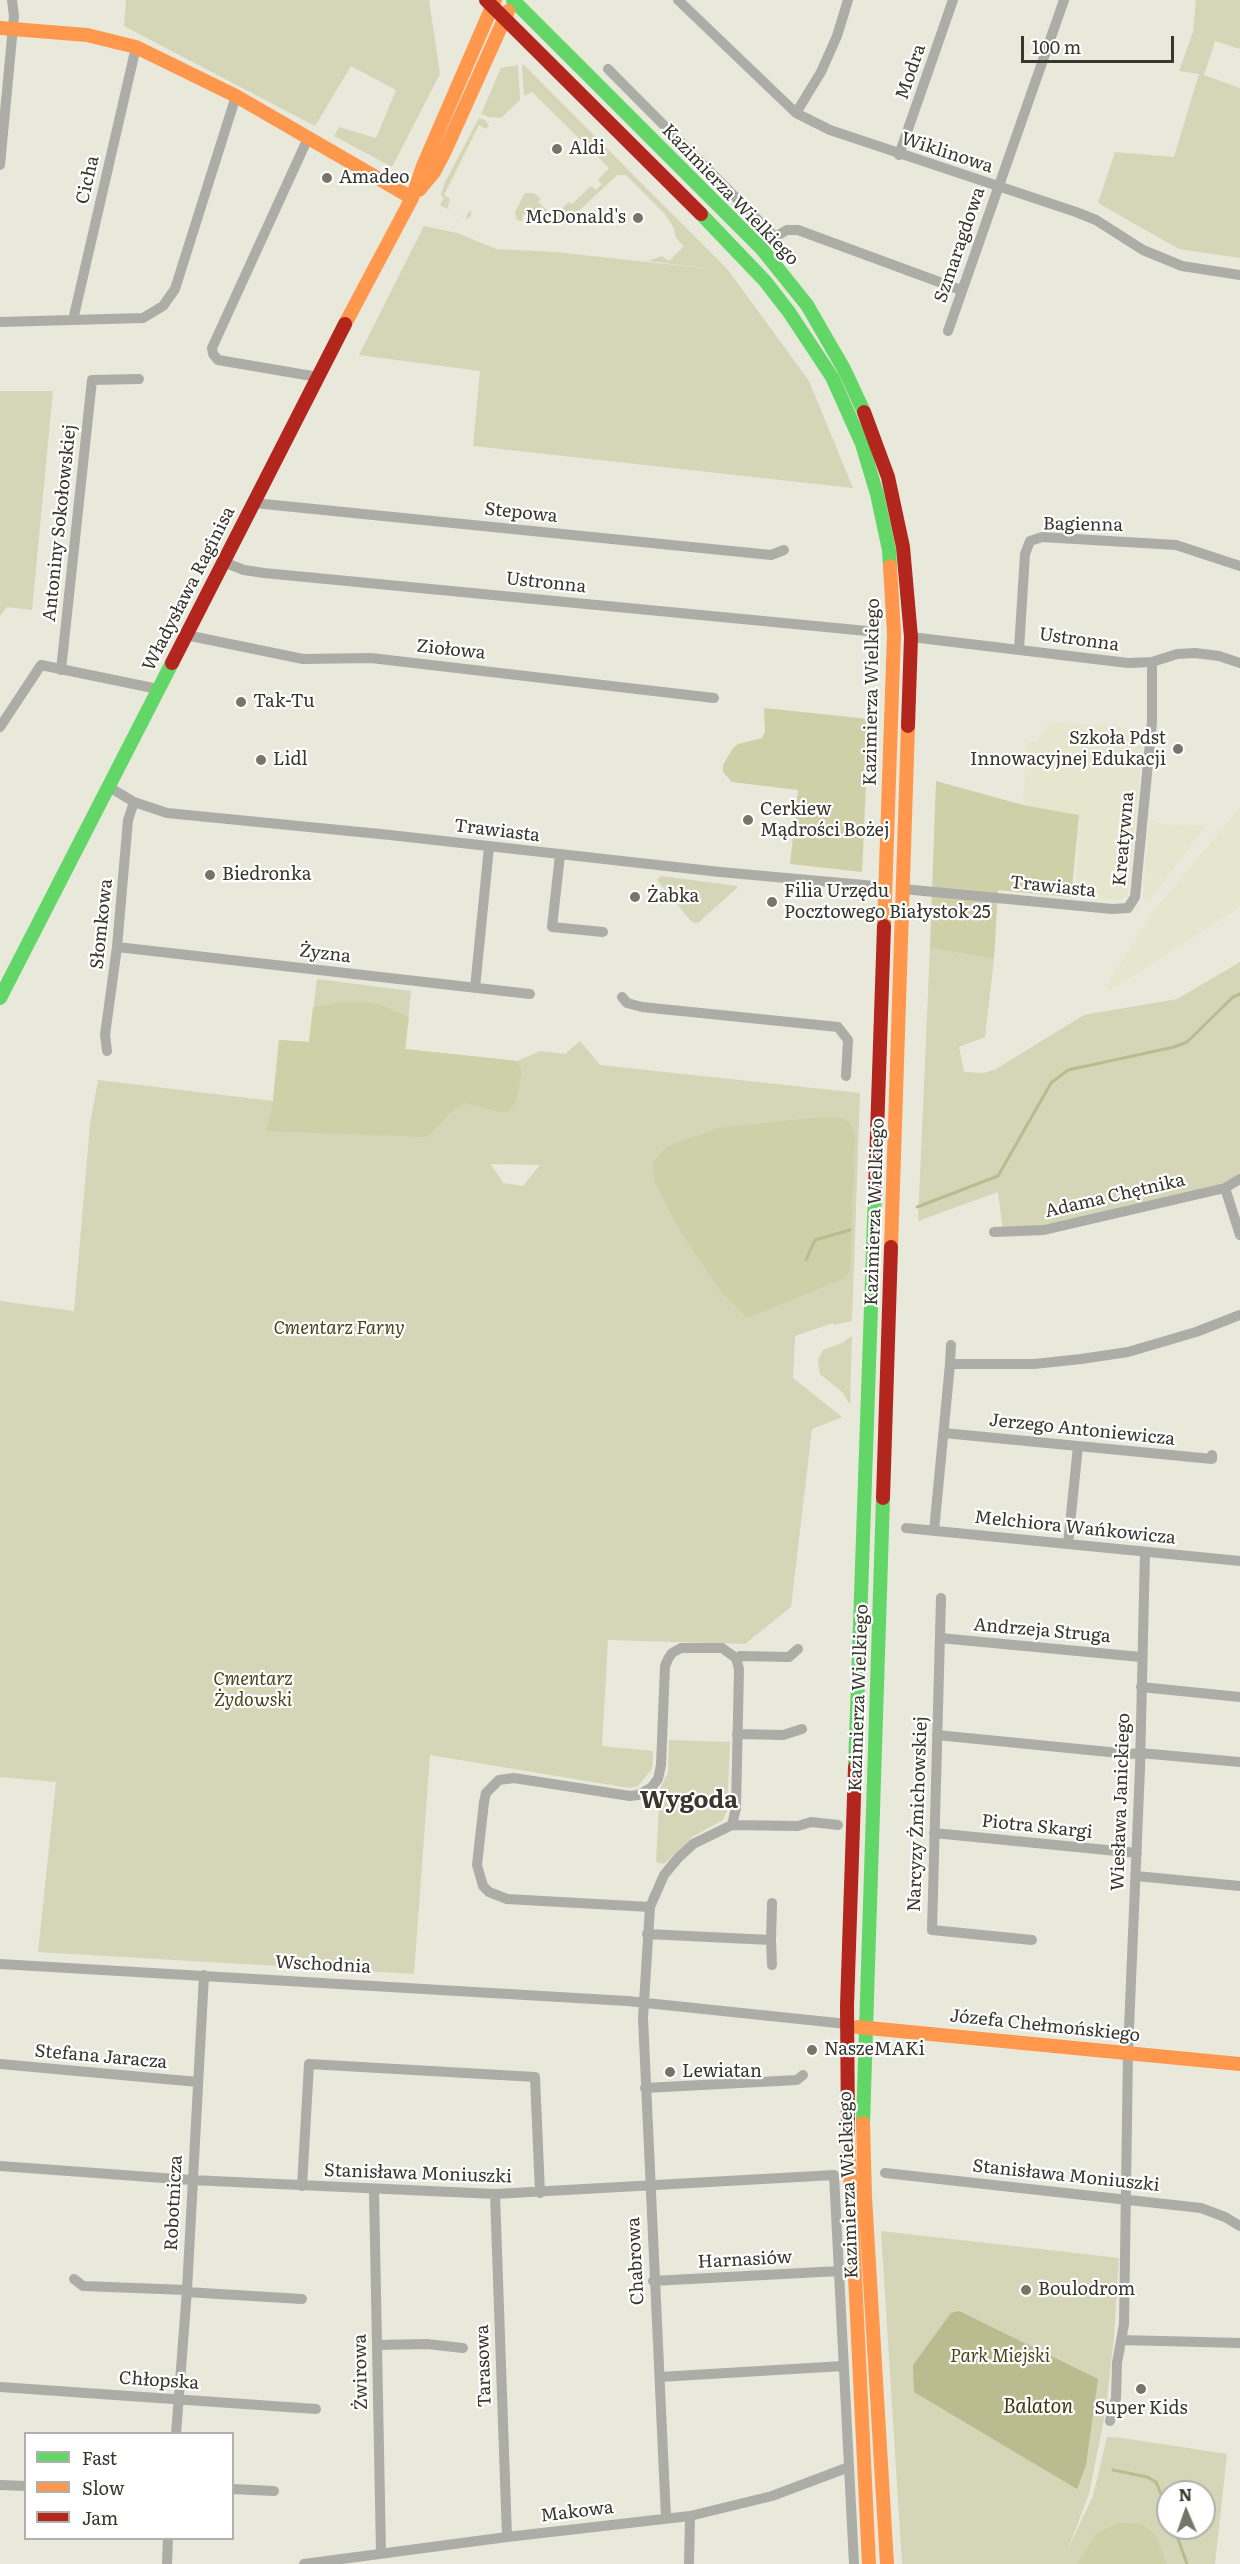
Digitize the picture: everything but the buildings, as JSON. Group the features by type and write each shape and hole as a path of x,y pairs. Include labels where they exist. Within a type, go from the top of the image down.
{"main road":[{"name":"Władysława Raginisa","path":"412,198 439,162 514,0"},
{"name":"Kazimierza Wielkiego","path":"514,0 762,249 807,305 827,337 870,424 888,477 903,547 911,637 863,2122 865,2197 887,2564"},
{"name":"Władysława Raginisa","path":"0,998 412,198 491,2"},
{"name":"Kazimierza Wielkiego","path":"491,2 765,281 789,312 832,377 862,444 877,494 889,550 894,634 848,2028 848,2173 869,2564"},
{"path":"6,28 87,35 136,47 236,96 412,198"},
{"path":"582,95 581,90 585,85 597,84"},
{"path":"882,1017 890,1024 896,1023 899,1018"},
{"path":"871,1332 889,1337"},
{"path":"851,1896 870,1898"},
{"name":"Józefa Chełmońskiego","path":"848,2028 866,2026 1240,2064"},
{"path":"867,2525 874,2530 884,2525"}],"street":[{"path":"0,165 6,28 12,0"},
{"name":"Wiklinowa","path":"678,0 796,113 830,130 1086,216 1143,250 1171,262 1204,272 1240,275"},
{"path":"796,113 821,72 837,36 849,0"},
{"name":"Modra","path":"900,155 953,0"},
{"name":"Szmaragdowa","path":"948,331 1064,0"},
{"name":"Cicha","path":"73,320 136,47"},
{"path":"608,69 775,237 787,230 798,230 961,290"},
{"path":"0,322 143,318 163,306 175,289 236,96"},
{"path":"308,138 213,348 213,354 218,360 318,377"},
{"name":"Antoniny Sokołowskiej","path":"61,670 92,380 139,379"},
{"name":"Stepowa","path":"254,503 771,555 784,550"},
{"name":"Bagienna","path":"1019,649 1025,554 1030,542 1042,537 1176,545 1240,566"},
{"name":"Ustronna","path":"223,562 244,570 264,573 867,631"},
{"name":"Ziołowa","path":"186,635 303,659 371,658 714,698"},
{"name":"Ustronna","path":"911,637 1128,663 1152,662 1177,654 1195,653 1219,656 1240,663"},
{"name":"Kreatywna","path":"1128,908 1136,897 1152,722 1152,662"},
{"path":"0,727 41,665 158,689"},
{"name":"Trawiasta","path":"109,788 134,802 167,813 886,887"},
{"name":"Słomkowa","path":"106,1051 105,1035 117,947 128,820 134,802"},
{"path":"475,988 489,847"},
{"path":"560,855 552,927 603,932"},
{"name":"Trawiasta","path":"903,889 1112,909 1128,908"},
{"name":"Żyzna","path":"117,947 530,994"},
{"path":"622,998 627,1003 642,1008 838,1027 848,1040 846,1076"},
{"name":"Adama Chętnika","path":"994,1232 1044,1230 1225,1188 1240,1179"},
{"path":"1225,1188 1240,1235"},
{"path":"951,1364 1034,1364 1119,1353 1196,1332 1240,1315"},
{"path":"934,1531 945,1432 951,1345"},
{"name":"Jerzego Antoniewicza","path":"945,1432 1212,1459 1212,1455"},
{"path":"1068,1544 1078,1446"},
{"name":"Melchiora Wańkowicza","path":"906,1528 1240,1561"},
{"name":"Wiesława Janickiego","path":"1110,2421 1116,2398 1117,2363 1124,2324 1128,2052 1137,1853 1145,1552"},
{"name":"Narcyzy Żmichowskiej","path":"941,1598 932,1930 1032,1940"},
{"name":"Andrzeja Struga","path":"940,1638 1142,1657"},
{"path":"650,1907 507,1899 489,1892 479,1878 477,1865 486,1793 499,1780 506,1778 630,1796 645,1792 655,1784 660,1773 665,1666 672,1653 681,1648 710,1647 729,1651 736,1658 739,1669 736,1808 732,1825 798,1826 811,1822 838,1825"},
{"path":"736,1658 740,1656 789,1657 798,1649"},
{"path":"1141,1687 1240,1697"},
{"path":"737,1734 783,1736 802,1729"},
{"path":"937,1735 1129,1754 1240,1762"},
{"name":"Chabrowa","path":"666,2518 645,2088 644,2003 647,1934 650,1907 664,1875 693,1844 732,1825"},
{"name":"Piotra Skargi","path":"934,1833 1137,1853"},
{"path":"1136,1876 1240,1886"},
{"path":"772,1903 772,1965"},
{"path":"647,1934 771,1940"},
{"name":"Wschodnia","path":"0,1964 644,2003"},
{"name":"Robotnicza","path":"176,2432 187,2291 191,2180 204,1975"},
{"name":"Józefa Chełmońskiego","path":"644,2003 848,2028"},
{"name":"Stefana Jaracza","path":"0,2064 198,2082"},
{"path":"302,2186 309,2064 535,2077 540,2193"},
{"path":"645,2088 797,2080 803,2075"},
{"name":"Stanisława Moniuszki","path":"0,2166 191,2180 495,2194 834,2175 839,2271"},
{"name":"Stanisława Moniuszki","path":"885,2174 1201,2208 1225,2217 1240,2226"},
{"name":"Żwirowa","path":"374,2190 381,2553"},
{"name":"Tarasowa","path":"495,2194 507,2537"},
{"path":"839,2271 854,2564"},
{"name":"Harnasiów","path":"653,2281 839,2271"},
{"path":"74,2279 83,2286 302,2299"},
{"path":"1121,2340 1240,2343"},
{"path":"377,2345 427,2344 463,2348"},
{"path":"660,2377 843,2366"},
{"name":"Chłopska","path":"0,2387 316,2409"},
{"name":"Makowa","path":"304,2564 690,2516 772,2496 849,2467"},
{"path":"0,2486 24,2486"},
{"path":"234,2489 274,2491"},
{"path":"688,2564 690,2516"},
{"path":"166,2564 168,2540"}],"shaded area":[{"path":"764,708 869,719 862,872 790,864 798,790 732,782 723,772 723,765 733,748 738,744 762,738 765,732"},
{"path":"1050,722 1144,730 1128,894 1119,900 1077,897 1079,815 1023,805 1027,742 1037,742"},
{"path":"936,781 1023,805 1079,815 1071,897 998,890 994,959 930,948"},
{"path":"1240,808 1240,907 1109,991 1107,984 1156,908"},
{"path":"1149,819 1162,824 1206,826 1149,901 1143,901"},
{"path":"343,1002 367,1002 381,1005 409,1017 405,1049 517,1061 522,1072 515,1103 506,1112 500,1112 465,1103 452,1111 428,1136 422,1137 267,1131 273,1101 279,1040 309,1042 313,1007"},
{"path":"812,1118 841,1118 849,1122 855,1136 850,1269 845,1278 747,1318 720,1290 680,1231 654,1180 653,1162 666,1147 718,1128"},
{"path":"1118,2523 1142,2524 1155,2535 1167,2564 1077,2564 1096,2534"}],"green space":[{"path":"126,0 429,0 440,74 392,167 334,136 339,127 376,138 396,90 351,66 315,126 124,26"},
{"path":"1196,0 1240,0 1240,49 1215,41 1204,75 1240,88 1240,258 1179,249 1098,203 1115,152 1174,157 1199,74 1179,71 1193,32"},
{"path":"518,65 520,100 501,118 481,114 501,68"},
{"path":"522,65 728,270 809,381 853,488 473,446 480,371 359,355 424,226 457,233 496,249 555,252 712,269 648,261 662,256 669,261 684,246 676,238 674,228 664,213 626,175 617,175 566,223 538,221 538,216 523,214 522,221 517,220 515,212 525,193 534,193 541,199 538,202 549,212 552,210 556,214 569,202 572,204 591,186 596,190 602,184 598,180 609,168 532,92 524,96"},
{"path":"479,118 485,120 489,126 486,129 479,125 444,195 450,199 447,209 440,205 444,198 441,195 445,182"},
{"path":"469,211 471,216 467,219 455,213 466,218"},
{"path":"0,391 53,391 32,610 7,607 0,616"},
{"path":"661,876 737,886 737,888 695,923 657,880"},
{"path":"930,948 994,959 985,1037 959,1047 964,1072 984,1073 996,1069 1084,1015 1177,999 1240,962 1240,1179 1044,1230 1003,1231 998,1192 918,1221"},
{"path":"317,979 411,991 405,1049 517,1061 540,1051 565,1054 580,1041 600,1065 860,1093 852,1321 833,1325 833,1323 795,1336 793,1378 842,1417 812,1429 791,1607 745,1644 608,1640 602,1746 653,1751 652,1769 638,1786 629,1788 430,1755 414,1974 38,1952 56,1782 0,1777 0,1301 74,1311 90,1124 98,1080 273,1101 279,1040 309,1042","holes":["491,1164 540,1165 523,1186 503,1183"]},
{"path":"852,1336 850,1405 843,1393 820,1374 818,1360 823,1350 842,1343"},
{"path":"669,1740 730,1742 727,1811 723,1820 692,1837 664,1864 656,1862 660,1789 668,1772"},
{"name":"Park Miejski","path":"881,2231 1119,2258 1106,2409 1089,2494 1068,2549 1093,2496 1107,2437 1122,2438 1227,2454 1215,2564 902,2564"}],"water":[{"name":"Balaton","path":"959,2311 1098,2379 1086,2465 1077,2489 914,2392 913,2365 951,2313"}],"waterway":[{"path":"917,1207 998,1176 1051,1083 1068,1070 1174,1047 1187,1042 1233,997 1240,994"},
{"path":"806,1260 815,1240 850,1230"},
{"path":"1113,2470 1147,2477 1156,2482"},
{"path":"1178,2540 1187,2564"}],"traffic: fast":[{"path":"513,0 762,249 807,305 844,369 864,412"},
{"path":"701,214 765,281 789,312 832,377 862,444 877,494 889,550 890,566"},
{"path":"0,998 172,663"},
{"path":"855,1767 875,1192"},
{"path":"863,2123 883,1498"}],"traffic: slow":[{"path":"345,324 412,198 423,166 495,0"},
{"path":"419,190 434,172 444,153 508,11"},
{"path":"0,28 87,35 136,47 236,96 412,198"},
{"path":"884,926 894,634 890,566"},
{"path":"891,1247 908,726"},
{"path":"858,2027 1240,2064"},
{"path":"863,2123 865,2197 887,2564"},
{"path":"848,2132 869,2564"}],"traffic: jam":[{"path":"486,0 701,214"},
{"path":"172,663 345,324"},
{"path":"864,412 888,477 903,547 911,637 908,726"},
{"path":"875,1192 884,926"},
{"path":"883,1498 891,1247"},
{"path":"848,2132 847,2006 855,1767"}],"place":[{"name":"Aldi","path":"557,149"},
{"name":"Amadeo","path":"327,178"},
{"name":"McDonald's","path":"638,218"},
{"name":"Tak-Tu","path":"241,702"},
{"name":"Szkoła Pdst Innowacyjnej Edukacji","path":"1178,749"},
{"name":"Lidl","path":"261,760"},
{"name":"Cerkiew Mądrości Bożej","path":"748,820"},
{"name":"Biedronka","path":"210,875"},
{"name":"Żabka","path":"635,897"},
{"name":"Filia Urzędu Pocztowego Białystok 25","path":"772,902"},
{"name":"NaszeMAKi","path":"812,2050"},
{"name":"Lewiatan","path":"670,2072"},
{"name":"Boulodrom","path":"1026,2290"},
{"name":"Super Kids","path":"1141,2389"}],"district":[{"name":"Wygoda","path":"689,1801"}],"park label":[{"name":"Cmentarz Farny","path":"339,1329"},
{"name":"Cmentarz Żydowski","path":"253,1690"}]}
